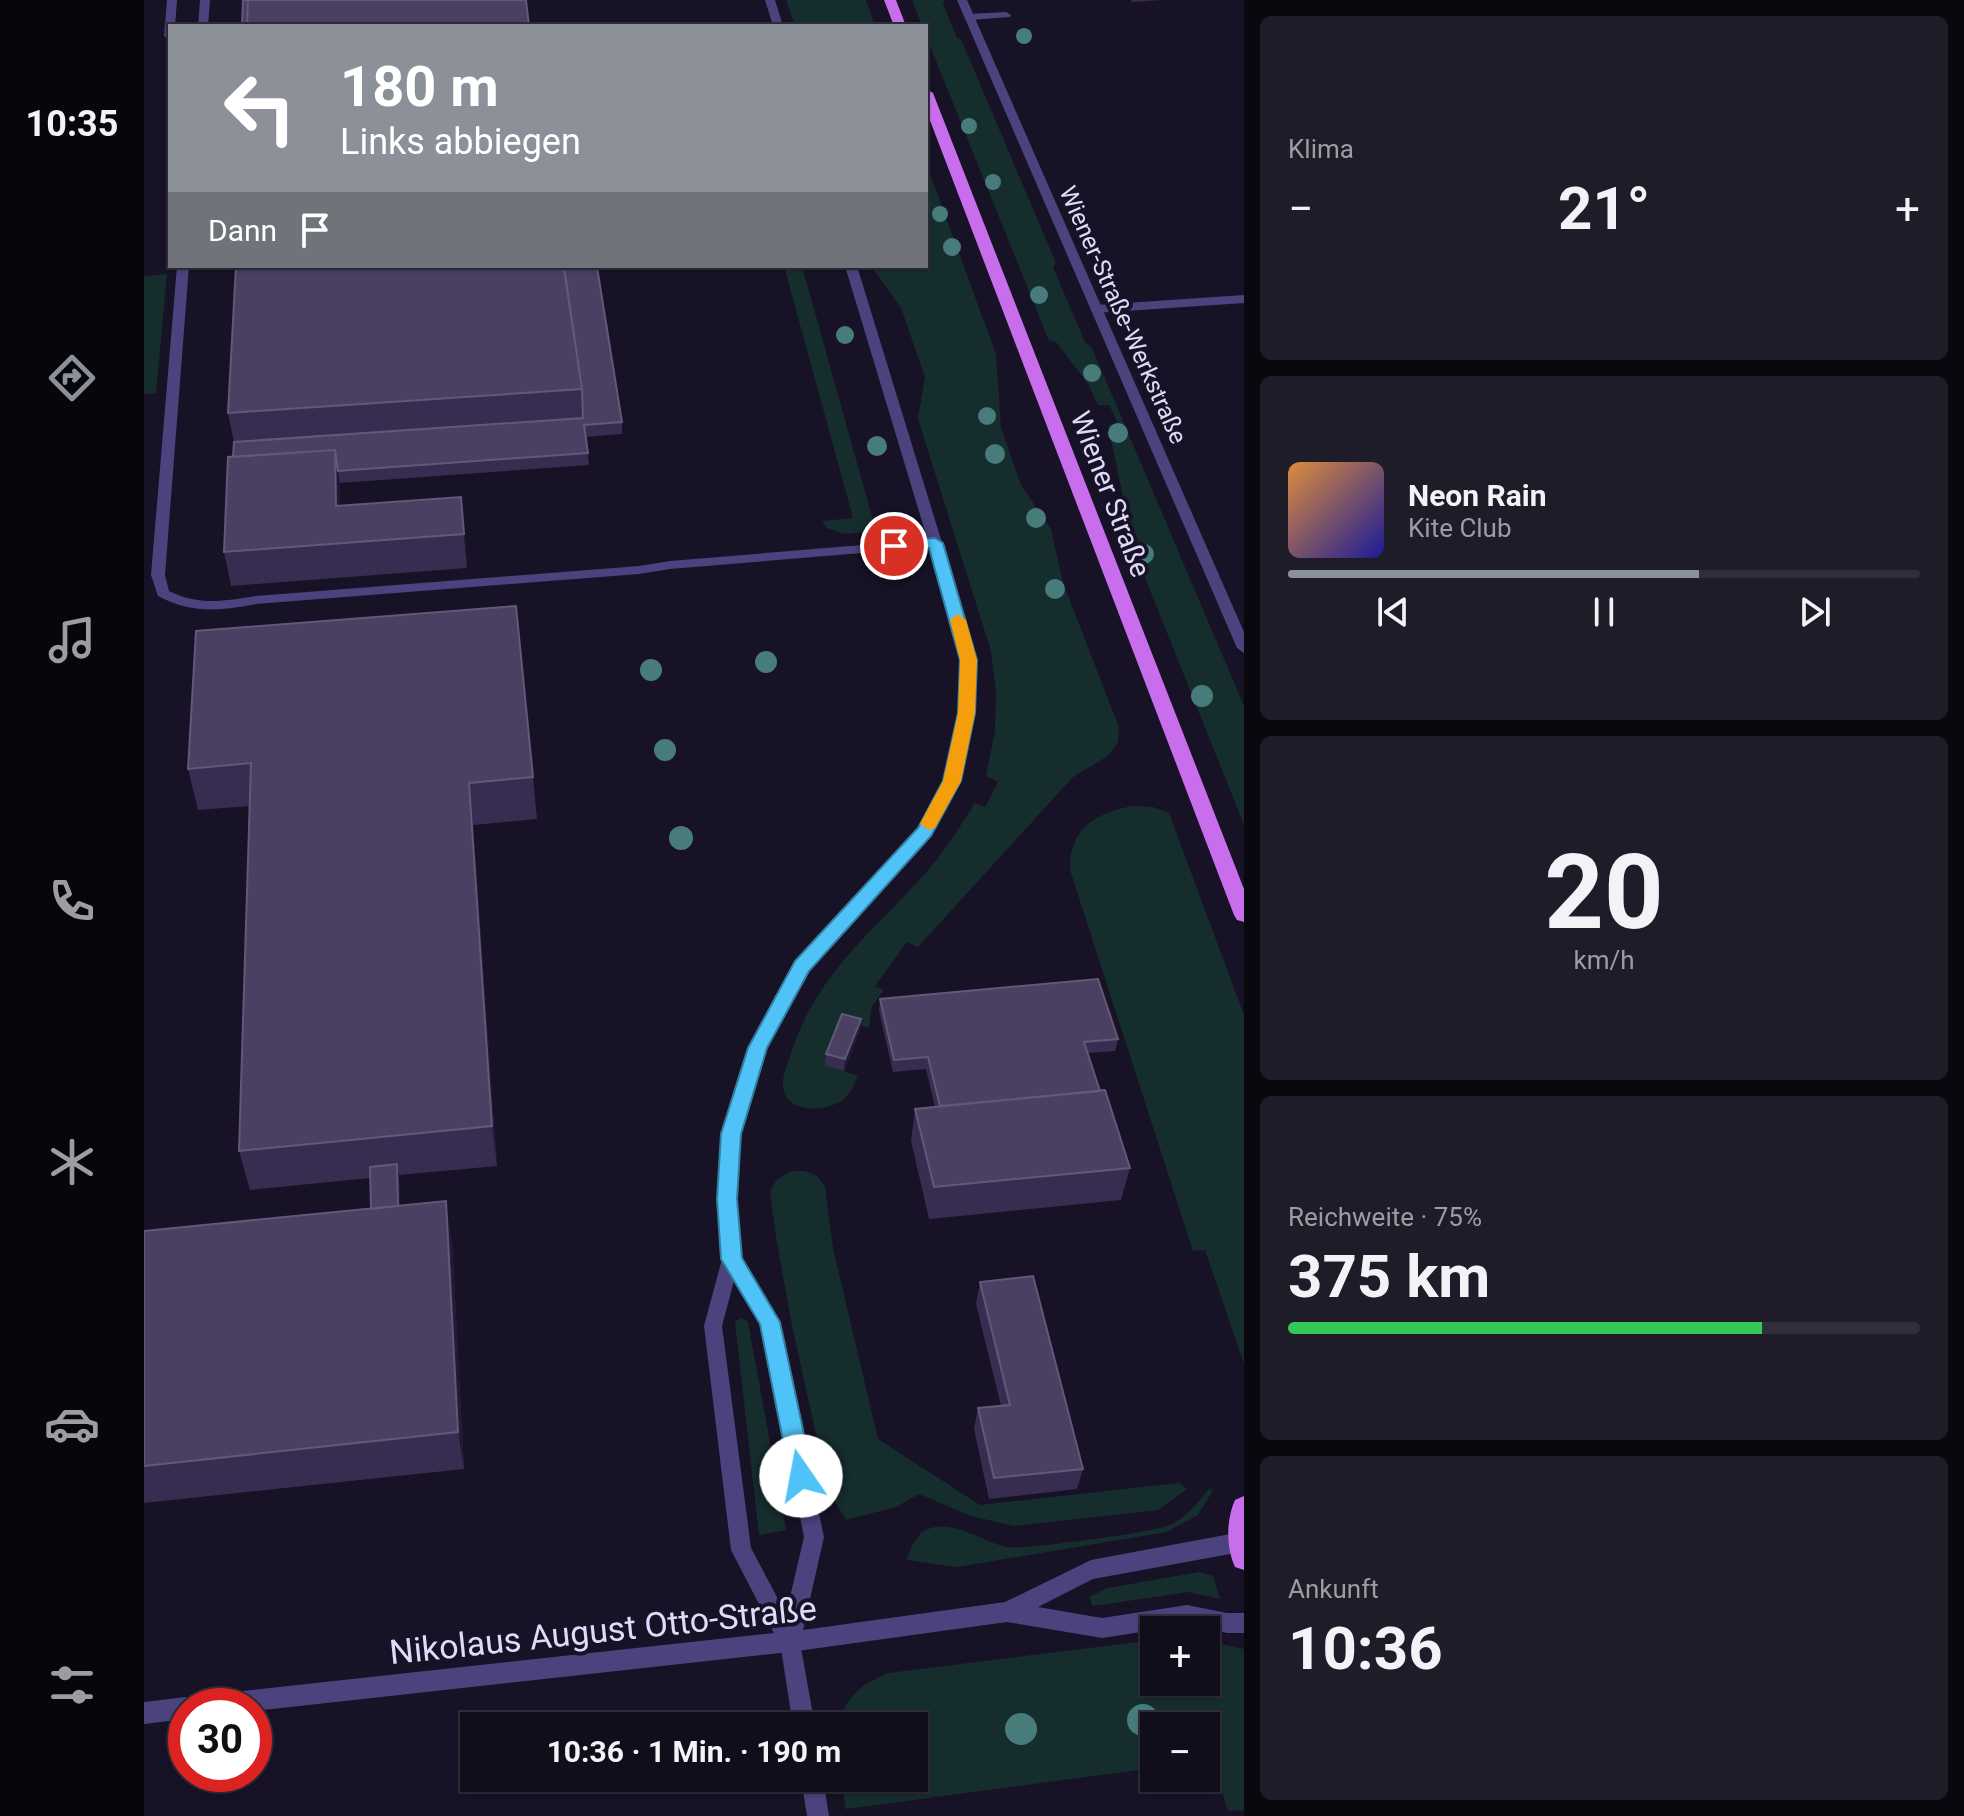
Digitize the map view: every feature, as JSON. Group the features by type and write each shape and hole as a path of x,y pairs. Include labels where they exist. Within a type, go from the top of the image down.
{"main road":[{"path":"890,0 899,24"},
{"name":"Wiener Straße","path":"928,98 1244,915"},
{"path":"1242,1550 1244,1508"}],"street":[{"path":"170,24 172,0"},
{"path":"203,24 205,0"},
{"path":"770,0 777,24"},
{"name":"Wiener-Straße-Werkstraße","path":"962,0 1244,648"},
{"path":"969,17 1006,15"},
{"path":"183,268 158,575 163,593 184,606 211,608 256,600 935,543"},
{"path":"802,1712 790,1642 741,1550 713,1326 731,1259 727,1199 731,1134 757,1048 802,966 924,832 952,781 966,713 968,660 852,268"},
{"path":"1096,309 1244,299"},
{"path":"731,1259 770,1322 814,1537 790,1642"},
{"name":"Nikolaus August Otto-Straße","path":"1007,1612 1091,1570 1242,1550"},
{"name":"Nikolaus August Otto-Straße","path":"272,1699 790,1642 1007,1612 1102,1628 1187,1615 1244,1623"},
{"path":"144,1713 168,1710"},
{"path":"814,1792 818,1816"}],"green space":[{"path":"786,0 866,0 874,24 794,24"},
{"path":"912,0 945,0 943,4 957,38 961,39 1056,263 1053,267 1085,342 1092,348 1244,706 1244,825 1121,518 1127,516 1108,425 1118,423 1109,405 1098,405 1088,384 1056,342 1049,341 928,41 928,24 921,24"},
{"path":"928,168 996,354 1001,428 1021,485 1051,529 1063,583 1119,727 1118,742 1108,756 1073,777 918,947 907,942 875,986 884,990 872,1006 869,1028 843,1021 826,1065 858,1076 852,1089 846,1097 830,1106 809,1108 791,1102 783,1082 801,1026 815,1000 849,954 936,860 975,803 985,807 998,782 986,776 995,731 996,691 991,651 918,419 925,377 901,308 872,268 928,268"},
{"path":"785,268 803,268 876,531 844,534 827,528 822,521 853,518"},
{"path":"167,274 156,393 144,394 144,276"},
{"path":"1132,806 1153,807 1169,813 1244,1015 1244,1364 1205,1250 1193,1251 1070,870 1074,844 1087,825 1107,813"},
{"path":"791,1171 805,1171 817,1176 825,1187 833,1248 878,1439 980,1505 1179,1483 1187,1489 1158,1510 1014,1526 971,1516 919,1494 896,1507 846,1520 833,1498 824,1470 776,1237 770,1192 776,1180"},
{"path":"741,1318 748,1322 786,1530 759,1535 735,1322"},
{"path":"1210,1488 1212,1492 1198,1515 1167,1532 957,1567 906,1560 915,1541 931,1528 950,1527 1007,1547 1018,1547 1164,1527 1184,1516"},
{"path":"1199,1572 1213,1576 1220,1599 1189,1592 1093,1606 1089,1597 1108,1588"},
{"path":"1140,1642 1140,1696 1220,1696 1220,1644 1244,1649 1244,1810 1228,1811 1220,1784 1220,1712 1140,1712 1140,1770 846,1809 843,1792 928,1792 928,1712 843,1712 855,1693 888,1673"}],"building":[{"path":"243,0 248,0 247,24 242,24"},
{"path":"248,0 526,0 529,24 247,24"},
{"path":"236,268 564,268 582,389 228,413"},
{"path":"597,268 622,422 584,425 588,453 338,471 335,450 233,457 234,442 583,418 582,389 564,269"},
{"path":"335,450 336,506 461,497 464,534 224,552 228,457"},
{"path":"516,606 533,777 469,783 492,1126 239,1151 251,763 188,769 196,631"},
{"path":"1098,979 1118,1039 1084,1042 1100,1091 940,1106 928,1057 894,1060 880,999"},
{"path":"842,1014 861,1019 845,1059 826,1054"},
{"path":"1105,1090 1130,1168 934,1187 915,1109"},
{"path":"397,1164 398,1206 371,1209 370,1167"},
{"path":"446,1201 458,1432 144,1466 144,1231"},
{"path":"1033,1276 1083,1469 994,1478 978,1408 1010,1405 980,1282"}],"slow traffic":[{"path":"929,824 952,781 966,713 968,660 958,620"}],"route":[{"path":"801,1476 770,1322 731,1259 727,1199 731,1134 757,1048 802,966 924,832 952,781 966,713 968,660 956,611 935,543 894,546"}]}
